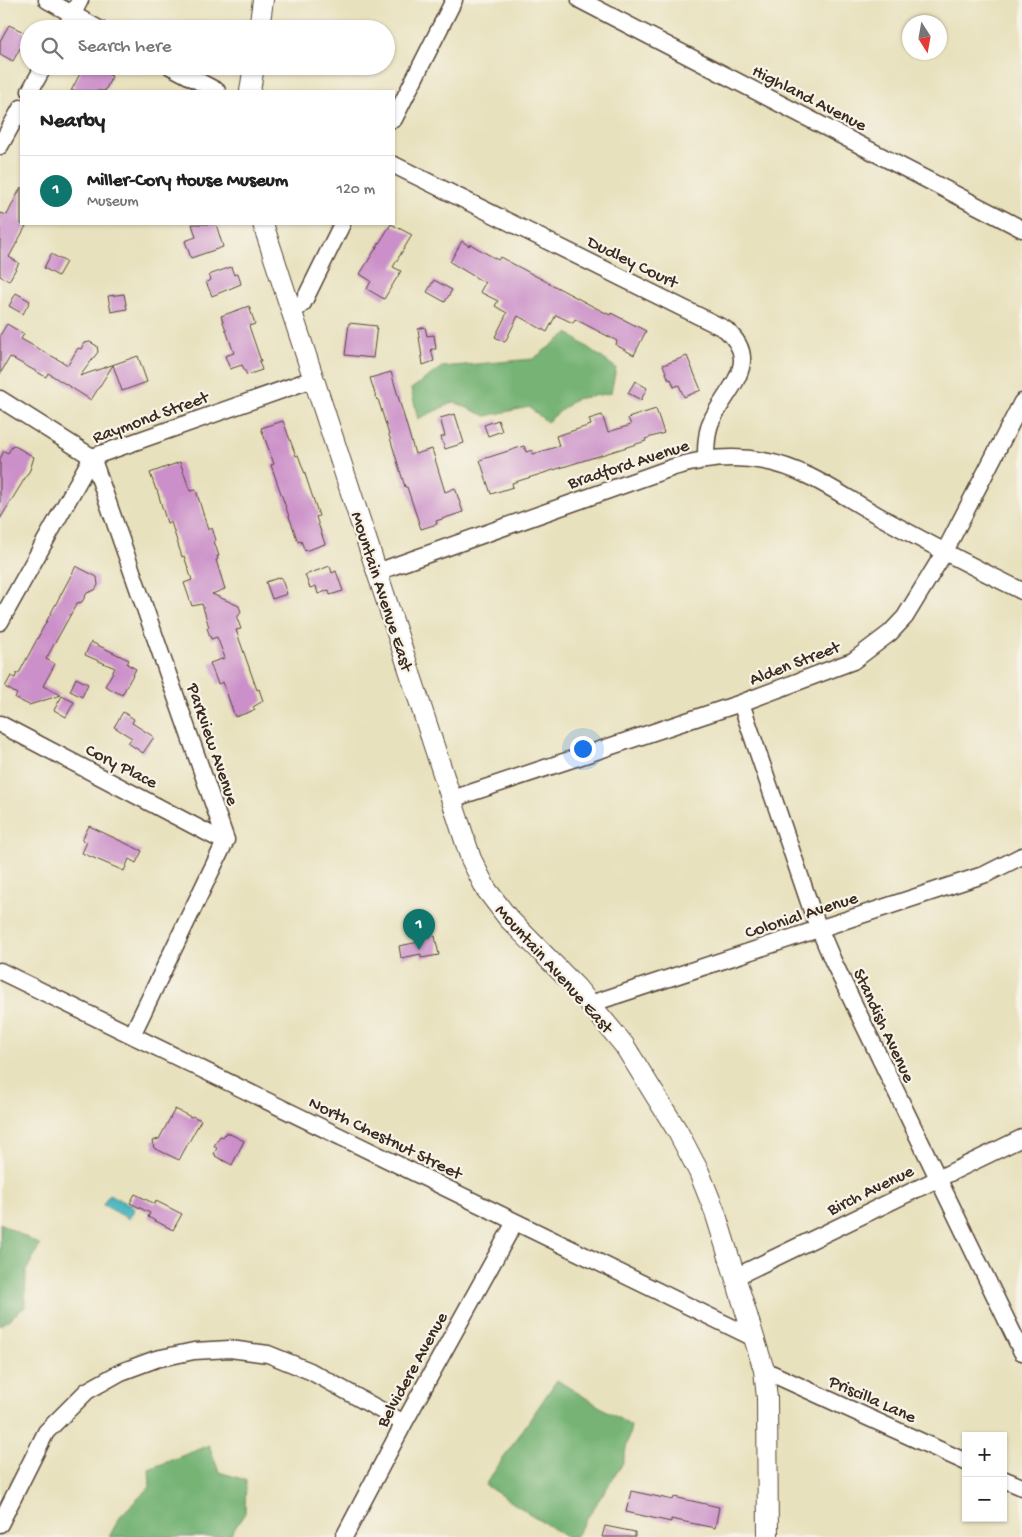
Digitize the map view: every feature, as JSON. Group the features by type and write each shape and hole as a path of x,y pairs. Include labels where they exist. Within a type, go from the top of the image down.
{"street":[{"path":"47,0 72,14"},
{"path":"260,20 263,0"},
{"path":"395,117 454,0"},
{"name":"Highland Avenue","path":"580,0 1022,229"},
{"path":"31,90 39,75"},
{"path":"187,75 215,90"},
{"path":"250,90 253,75"},
{"path":"0,146 20,110"},
{"name":"Dudley Court","path":"395,165 725,329 734,336 740,346 742,368 711,423 706,437 706,459"},
{"name":"Mountain Avenue East","path":"263,225 471,859 486,889 508,918 576,987 624,1045 678,1132 705,1188 764,1370 767,1398 768,1537"},
{"path":"291,314 303,303 342,225"},
{"name":"Raymond Street","path":"0,622 92,457 313,379"},
{"path":"0,399 92,457"},
{"name":"Alden Street","path":"452,799 742,703 831,671 853,661 890,633 905,617 944,552 1022,402"},
{"name":"Parkview Avenue","path":"92,457 226,840 225,842"},
{"name":"Bradford Avenue","path":"377,572 674,467 706,459 730,457 766,461 799,472 944,552 1022,591"},
{"name":"Standish Avenue","path":"742,703 819,929 937,1179 1022,1352"},
{"name":"Cory Place","path":"0,724 225,842"},
{"path":"132,1035 225,842"},
{"name":"Colonial Avenue","path":"590,1004 986,874 1022,856"},
{"name":"North Chestnut Street","path":"0,971 754,1338"},
{"name":"Birch Avenue","path":"735,1277 1022,1138"},
{"name":"Belvidere Avenue","path":"351,1534 404,1423 516,1222"},
{"path":"0,1524 46,1432 87,1391 121,1372 156,1359 194,1351 230,1349 268,1354 310,1371 404,1423"},
{"name":"Priscilla Lane","path":"764,1370 962,1460"},
{"path":"1007,1481 1022,1488"}],"green space":[{"path":"568,333 616,368 611,393 575,399 547,422 529,407 486,416 454,402 418,419 411,389 442,367 533,359"},
{"path":"0,1223 40,1245 26,1271 25,1307 0,1326"},
{"path":"557,1380 631,1426 623,1463 575,1537 566,1537 485,1485"},
{"path":"209,1445 219,1472 246,1480 245,1513 229,1537 109,1537 121,1515 150,1487 149,1469"}],"water":[{"path":"109,1194 135,1208 129,1219 103,1205"}],"building":[{"path":"9,25 20,30 20,48 13,61 0,54 0,41"},
{"path":"79,75 112,76 105,90 72,90"},
{"path":"20,189 20,225 26,226 9,257 19,263 9,281 0,276 0,213 7,215"},
{"path":"192,225 216,225 223,247 191,258 185,241 196,237"},
{"path":"390,225 412,235 393,267 401,271 384,299 367,289 371,281 360,274"},
{"path":"462,241 498,260 500,257 596,308 610,315 611,313 646,331 634,355 616,345 617,341 575,319 573,323 556,315 547,332 518,316 505,342 495,337 507,313 495,306 498,301 480,292 485,283 450,262"},
{"path":"51,254 66,262 58,276 44,268"},
{"path":"231,267 234,275 238,273 241,284 212,296 206,282 211,280 209,275"},
{"path":"434,280 452,290 445,302 427,292"},
{"path":"16,293 30,301 23,314 9,306"},
{"path":"124,294 127,309 111,312 108,296"},
{"path":"249,306 255,324 249,326 261,361 259,361 262,370 247,375 242,365 230,369 225,356 234,353 221,316"},
{"path":"349,323 377,326 373,358 345,355"},
{"path":"7,324 24,334 21,339 68,365 78,348 81,349 84,343 90,342 97,346 98,352 80,376 138,356 147,382 122,391 113,365 91,400 48,373 46,377 10,357 0,374 0,335"},
{"path":"425,327 427,336 434,335 436,349 431,349 434,361 423,365 418,329"},
{"path":"687,356 701,390 684,397 679,385 674,387 671,379 669,380 663,365"},
{"path":"391,372 415,454 432,449 445,492 455,488 463,512 436,521 437,524 421,529 407,487 405,487 370,378"},
{"path":"635,381 647,388 641,400 628,393"},
{"path":"656,409 664,433 645,439 646,441 512,483 513,487 491,494 480,460 524,446 526,452 532,450 533,454 559,446 556,436 591,425 589,419 602,415 608,432 631,425 628,418"},
{"path":"455,414 464,443 445,449 441,437 445,436 440,418"},
{"path":"498,420 502,431 488,436 484,425"},
{"path":"283,421 305,474 319,516 316,517 325,544 305,551 301,541 298,542 271,465 274,464 261,428"},
{"path":"13,445 34,457 30,470 0,519 0,459 4,451 8,453"},
{"path":"180,462 190,491 196,490 208,530 212,528 216,540 214,541 219,556 217,556 218,559 216,560 225,589 212,594 239,606 241,612 237,618 241,629 236,630 257,690 259,689 263,701 253,707 255,710 235,717 223,682 218,684 210,663 225,658 217,637 211,639 202,604 192,606 184,583 192,580 184,556 182,557 171,522 167,523 150,473"},
{"path":"76,566 97,577 98,585 95,590 87,593 82,602 77,603 46,659 55,664 43,686 61,695 29,705 15,698 17,694 5,687 11,676 15,678 17,673 19,673"},
{"path":"330,566 332,573 336,571 343,591 330,595 329,590 318,594 316,586 310,588 305,575"},
{"path":"281,577 287,594 272,599 266,582"},
{"path":"91,642 129,660 127,664 136,669 122,695 105,686 115,668 85,655"},
{"path":"76,678 88,684 82,697 70,691"},
{"path":"62,696 74,702 66,717 54,710"},
{"path":"123,712 134,719 132,723 154,737 143,753 128,743 132,738 114,727"},
{"path":"89,826 142,851 136,863 129,859 124,871 82,853 87,842 82,840"},
{"path":"435,936 439,955 421,958 421,954 401,958 399,946"},
{"path":"175,1109 201,1120 179,1160 154,1148 152,1141 159,1139"},
{"path":"226,1132 244,1141 232,1165 214,1154 217,1148 214,1146 220,1136 223,1137"},
{"path":"135,1194 155,1204 156,1201 182,1214 173,1230 148,1217 150,1213 130,1203"},
{"path":"631,1491 673,1500 674,1497 719,1507 715,1528 671,1519 671,1522 626,1512"},
{"path":"605,1526 635,1532 635,1537 602,1537"}],"place":[{"name":"Miller-Cory House Museum","path":"419,950"}]}
